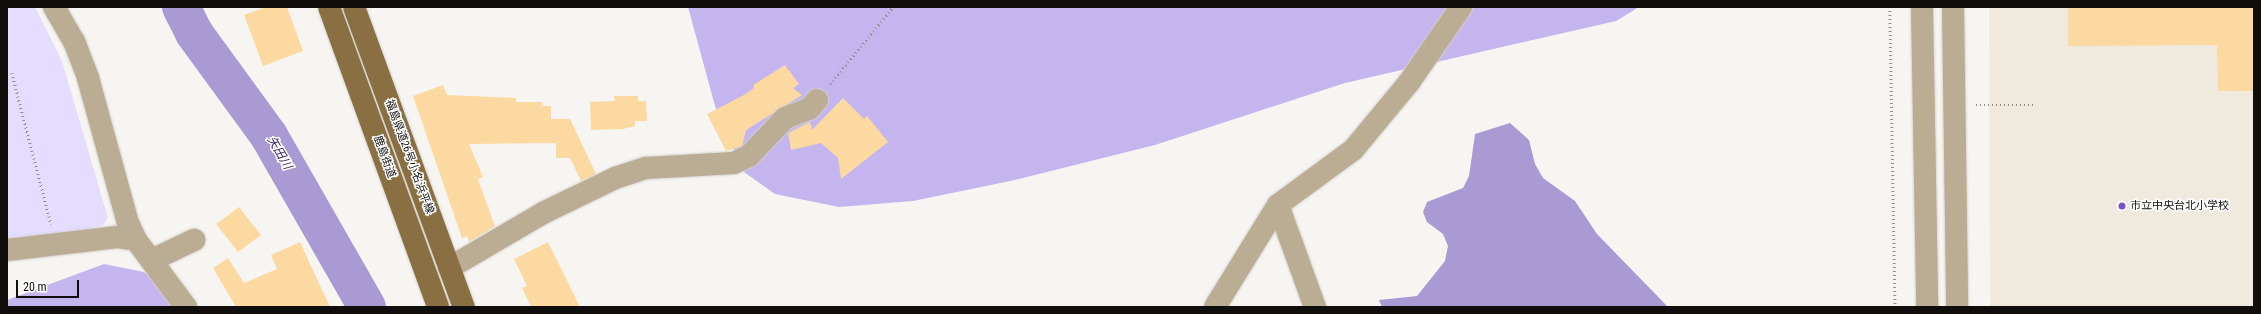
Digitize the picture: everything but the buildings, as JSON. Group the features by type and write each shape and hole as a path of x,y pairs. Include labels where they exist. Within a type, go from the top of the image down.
{"main road":[{"name":"鹿島街道","path":"328,7 438,307"},
{"name":"福島県道26号小名浜平線","path":"354,7 464,307"}],"street":[{"path":"54,7 74,41 88,78 128,223 136,240 186,307"},
{"path":"1215,307 1278,205 1353,150 1410,81 1461,7"},
{"path":"1922,7 1927,307"},
{"path":"1953,7 1957,307"},
{"path":"449,268 543,213 615,178 646,168 734,163 749,156 785,118 809,109 817,100"},
{"path":"1278,205 1316,307"},
{"path":"7,250 117,237 136,240"},
{"path":"152,260 194,240"}],"path":[{"path":"817,100 893,7"},
{"path":"1890,7 1896,307"},
{"path":"12,73 56,244"},
{"path":"1973,105 2035,105"}],"shaded area":[{"path":"7,7 35,7 62,61 108,218 102,226 7,243"},
{"path":"688,7 1639,7 1616,21 1345,83 1155,145 1015,180 913,201 839,207 775,194 744,172 715,106"},
{"name":"市立中央台北小学校","path":"1989,7 2254,7 2254,307 1990,307"},
{"path":"1510,123 1529,140 1535,164 1543,178 1575,201 1597,234 1668,307 1382,307 1379,300 1417,296 1445,261 1448,246 1443,234 1427,222 1423,212 1427,202 1463,188 1469,176 1475,134"},
{"path":"104,264 144,272 197,307 7,307 7,300"}],"waterway":[{"name":"矢田川","path":"181,7 194,33 269,136 367,307"}],"place":[{"name":"市立中央台北小学校","path":"2122,206"}]}
